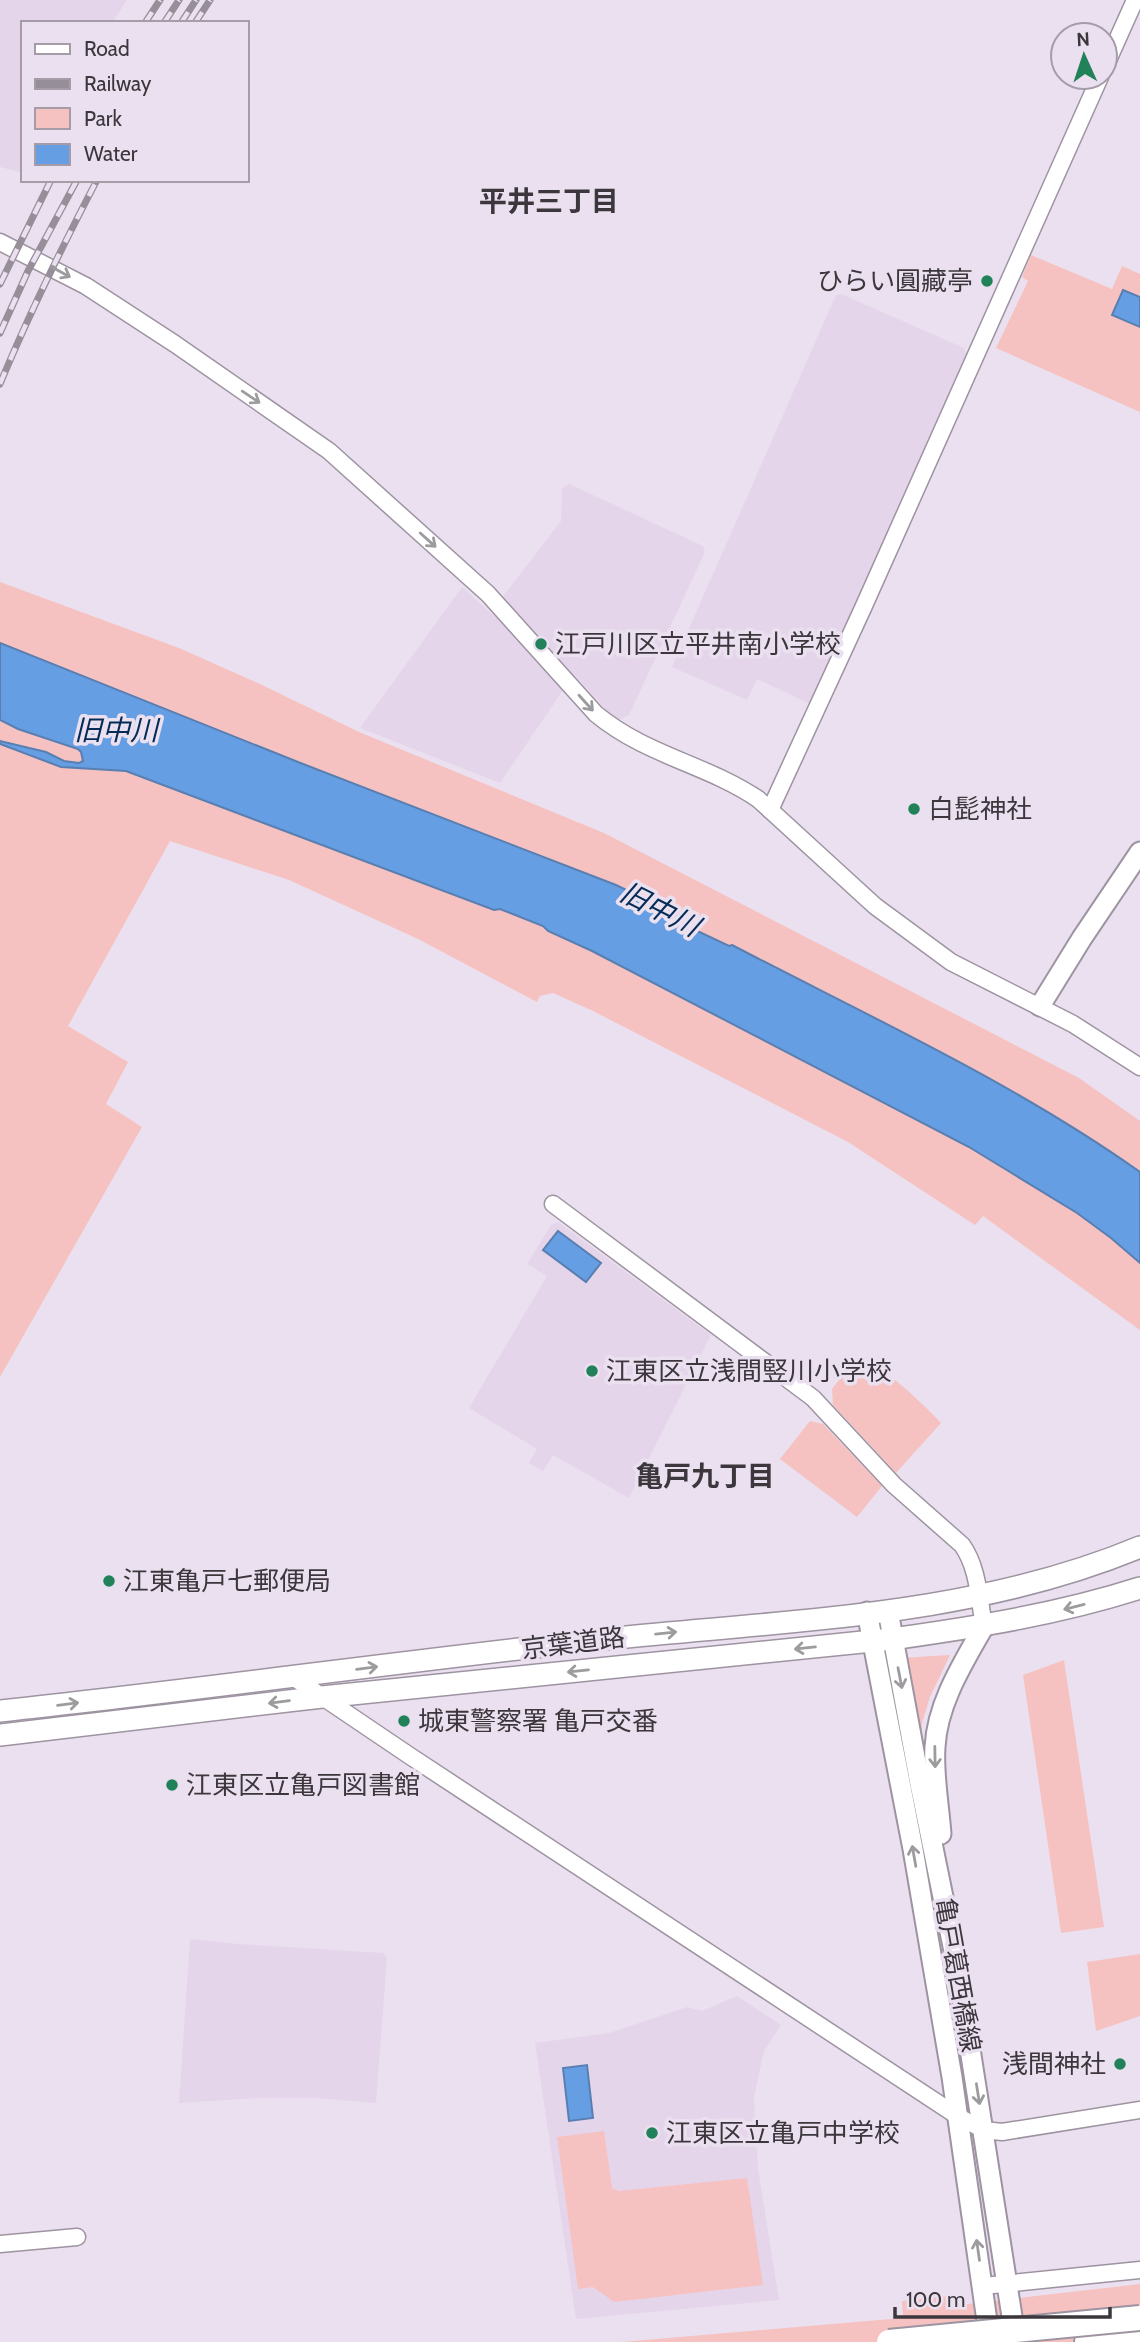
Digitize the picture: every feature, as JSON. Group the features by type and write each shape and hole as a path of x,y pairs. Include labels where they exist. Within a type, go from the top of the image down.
{"highway":[{"name":"京葉道路","path":"0,1711 614,1638 878,1612 978,1596 1084,1568 1140,1548"},
{"name":"京葉道路","path":"0,1735 322,1697 882,1640 984,1626 1086,1604 1140,1588"},
{"path":"889,2342 1140,2318"},
{"path":"1087,2342 1140,2337"}],"main road":[{"path":"1040,1006 1082,937 1140,852"},
{"name":"亀戸葛西橋線","path":"878,1612 911,1838 959,2117 990,2342"},
{"path":"947,1910 935,1745 945,1702 984,1626"},
{"name":"亀戸葛西橋線","path":"882,1640 920,1784 947,1910 1016,2342"}],"street":[{"path":"1119,36 1135,0"},
{"path":"770,810 1094,91"},
{"path":"0,242 86,286 329,451 488,594 596,714 615,730 644,747 740,787 770,810 874,906 951,962 1091,1034 1140,1067"},
{"path":"553,1204 813,1398 894,1485 962,1545 972,1563 984,1626"},
{"path":"293,1677 959,2117 984,2130 1002,2132 1140,2110"},
{"path":"0,2244 78,2237"},
{"path":"983,2286 1140,2270"}],"shaded area":[{"path":"0,0 127,0 113,21 21,21 21,172 0,167"},
{"path":"841,294 964,348 966,354 810,704 757,679 747,700 672,667 836,295"},
{"name":"江戸川区立平井南小学校","path":"569,484 703,546 705,552 629,715 618,720 574,674 500,783 360,728 462,587 493,615 504,601 504,595 561,521 562,488"},
{"name":"江東区立浅間竪川小学校","path":"558,1222 711,1335 629,1498 553,1455 543,1471 529,1463 537,1449 469,1408 547,1276 527,1264 551,1225"},
{"path":"190,1939 383,1953 387,1958 376,2103 314,2098 260,2098 179,2103"},
{"name":"江東区立亀戸中学校","path":"737,1996 781,2025 764,2051 754,2097 758,2168 779,2300 576,2319 535,2043 609,2033 687,2007 702,2011"}],"green space":[{"path":"1031,255 1112,289 1122,266 1140,274 1140,412 996,348 1028,281 1022,277"},
{"path":"0,582 179,648 359,732 604,833 1079,1078 1140,1121 1140,1172 1042,1109 991,1080 732,945 691,928 690,924 670,911 616,885 0,643"},
{"path":"0,720 18,729 78,749 83,761 72,763 39,750 0,741"},
{"path":"0,744 61,767 126,771 493,910 522,917 592,951 969,1147 1077,1213 1140,1263 1140,1330 983,1216 975,1225 848,1142 593,1011 553,993 540,996 537,1002 418,939 289,880 170,841 68,1026 128,1062 106,1104 142,1127 0,1377"},
{"path":"857,1357 890,1376 941,1423 896,1473 833,1405 832,1389"},
{"path":"810,1421 823,1424 882,1486 857,1517 780,1459"},
{"path":"950,1655 930,1697 922,1723 921,1751 899,1658"},
{"path":"1064,1660 1104,1927 1061,1933 1023,1675"},
{"path":"1140,1954 1140,2016 1096,2031 1087,1962"},
{"path":"604,2131 612,2188 619,2191 747,2178 763,2285 614,2302 593,2287 578,2289 557,2137"},
{"path":"1140,2284 1140,2342 622,2342 903,2318 902,2301 949,2296 950,2306"}],"water":[{"path":"1123,290 1140,297 1140,327 1112,315"},
{"name":"旧中川","path":"0,643 616,885 670,911 690,924 691,928 732,945 991,1080 1092,1139 1140,1172 1140,1263 1077,1213 969,1147 592,951 548,931 543,926 126,771 61,767 0,744 0,741 46,752 64,761 83,761 78,749 18,729 0,720"},
{"path":"558,1231 601,1263 586,1282 543,1250"},
{"path":"587,2065 593,2118 569,2121 563,2068"}],"railway":[{"path":"146,21 160,0"},
{"path":"165,21 179,0"},
{"path":"182,21 196,0"},
{"path":"196,21 210,0"},
{"path":"0,284 50,182"},
{"path":"0,333 28,271 76,182"},
{"path":"0,384 46,281 96,182"}],"place":[{"name":"ひらい圓藏亭","path":"987,281"},
{"name":"江戸川区立平井南小学校","path":"541,644"},
{"name":"白髭神社","path":"914,809"},
{"name":"江東区立浅間竪川小学校","path":"592,1371"},
{"name":"江東亀戸七郵便局","path":"109,1581"},
{"name":"城東警察署 亀戸交番","path":"404,1721"},
{"name":"江東区立亀戸図書館","path":"172,1785"},
{"name":"浅間神社","path":"1120,2064"},
{"name":"江東区立亀戸中学校","path":"652,2133"}],"district":[{"name":"平井三丁目","path":"549,201"},
{"name":"亀戸九丁目","path":"705,1476"}]}
